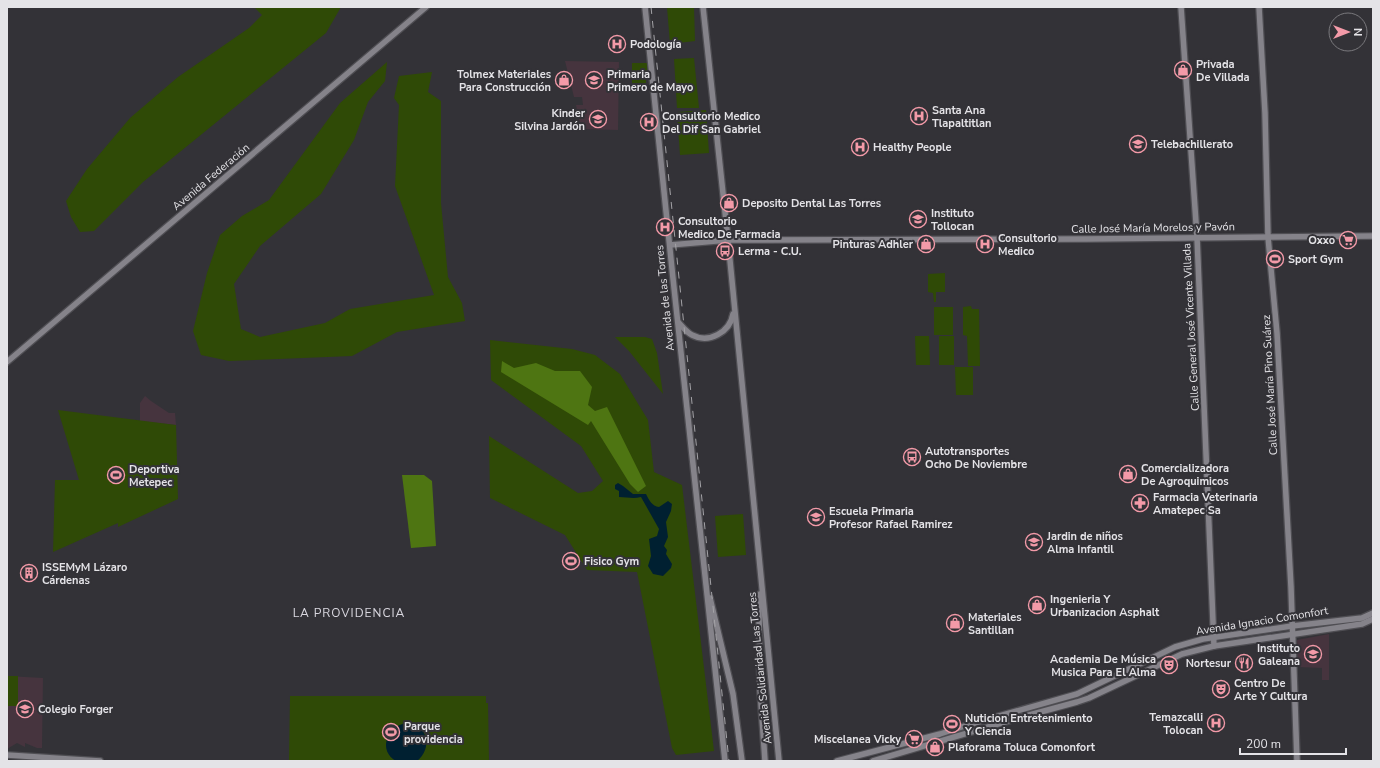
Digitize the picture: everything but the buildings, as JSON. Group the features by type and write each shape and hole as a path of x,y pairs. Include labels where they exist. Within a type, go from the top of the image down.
{"main road":[{"name":"Avenida Federación","path":"7,362 426,7"},
{"name":"Avenida de las Torres","path":"646,7 706,586"},
{"path":"703,7 762,584"},
{"name":"Calle General José Vicente Villada","path":"1180,7 1197,238 1214,646"},
{"name":"Calle José María Pino Suárez","path":"1259,7 1265,118 1268,237 1277,323 1291,587 1297,761"},
{"name":"Calle José María Morelos y Pavón","path":"670,245 728,240 1087,239 1373,236"},
{"path":"678,322 691,335 702,338 715,336 723,332 728,327 732,319 734,305"},
{"name":"Avenida Solidaridad Las Torres","path":"762,584 780,760"},
{"name":"Avenida Solidaridad Las Torres","path":"762,584 759,613 760,689 765,761"},
{"path":"706,586 724,761"},
{"path":"706,586 714,612 733,694 742,761"},
{"name":"Avenida Ignacio Comonfort","path":"837,761 940,734 1077,694 1175,647 1214,637 1362,618 1373,613"},
{"name":"Avenida Ignacio Comonfort","path":"873,761 1089,698 1182,654 1214,646 1362,624 1372,620"},
{"path":"7,754 100,761"}],"shaded area":[{"name":"Primaria Primero de Mayo","path":"565,61 619,62 618,130 581,129 576,105 583,105 582,97 574,97"},
{"path":"145,396 169,413 175,413 176,425 140,421 140,403"},
{"name":"Instituto Galeana","path":"1329,634 1329,680 1322,680 1322,668 1298,667 1297,640"},
{"name":"Colegio Forger","path":"7,676 43,678 42,748 37,748 25,743 25,747 17,743 7,749"}],"green space":[{"path":"254,7 341,7 326,33 143,182 94,231 80,232 71,217 66,201 87,169 130,118 178,77 249,28 262,15"},
{"path":"667,7 694,7 695,41 670,44"},
{"path":"694,58 699,108 677,108 674,59"},
{"path":"387,62 385,81 368,102 354,140 321,194 260,246 234,284 241,329 260,337 325,323 350,309 434,295 395,186 399,105 394,98 399,76 432,72 428,92 441,101 441,203 448,277 462,303 465,321 397,332 352,356 229,361 201,355 193,331 207,273 220,235 242,216 269,200 340,103"},
{"path":"632,63 647,63 648,75 646,76 646,83 632,83"},
{"path":"706,110 709,153 680,155 677,112"},
{"path":"945,273 945,292 936,292 936,302 934,302 933,293 928,292 928,274"},
{"path":"971,306 972,309 979,309 980,366 968,366 967,336 963,335 963,307"},
{"path":"934,307 953,307 953,335 934,335"},
{"path":"915,336 929,336 930,365 916,365"},
{"path":"939,336 954,336 954,365 939,365"},
{"path":"615,337 645,337 652,339 657,353 663,394 629,351"},
{"path":"490,340 572,349 595,355 620,374 648,420 654,472 682,485 714,751 676,755 672,748 637,572 587,570 565,535 490,498 489,436 578,493 592,491 603,481 581,446 491,380"},
{"path":"502,361 514,368 536,363 555,371 580,371 592,387 588,405 595,411 607,407 646,486 638,492 630,484 591,421 588,425 501,372"},
{"path":"955,367 973,367 973,395 956,395"},
{"path":"58,410 176,425 178,499 118,527 118,523 53,552 55,480 79,480"},
{"path":"402,475 424,475 432,481 436,546 411,548"},
{"path":"743,514 746,555 718,557 715,516"},
{"path":"7,676 18,676 18,706 7,706"},
{"name":"Parque providencia","path":"290,696 486,696 486,703 488,703 489,761 289,761"}],"water":[{"path":"618,483 633,494 646,494 654,505 659,507 668,501 672,504 671,511 666,522 668,537 664,546 667,550 666,554 672,564 671,568 663,576 653,574 648,566 651,556 649,539 657,536 659,529 641,497 619,497 619,491 615,489 615,485"},
{"path":"406,723 413,724 419,728 426,738 425,750 417,761 396,761 390,757 387,751 386,746 389,734 399,725"}],"railway":[{"path":"651,7 729,761"}],"place":[{"name":"Podología","path":"617,44"},
{"name":"Privada De Villada","path":"1183,70"},
{"name":"Tolmex Materiales Para Construcción","path":"564,80"},
{"name":"Primaria Primero de Mayo","path":"594,80"},
{"name":"Santa Ana Tlapaltitlan","path":"919,116"},
{"name":"Kinder Silvina Jardón","path":"598,119"},
{"name":"Consultorio Medico Del Dif San Gabriel","path":"649,122"},
{"name":"Telebachillerato","path":"1138,144"},
{"name":"Healthy People","path":"860,147"},
{"name":"Deposito Dental Las Torres","path":"729,203"},
{"name":"Instituto Tollocan","path":"918,219"},
{"name":"Consultorio Medico De Farmacia","path":"665,227"},
{"name":"Oxxo","path":"1348,240"},
{"name":"Pinturas Adhler","path":"926,244"},
{"name":"Consultorio Medico","path":"985,244"},
{"name":"Lerma - C.U.","path":"725,251"},
{"name":"Sport Gym","path":"1275,259"},
{"name":"Autotransportes Ocho De Noviembre","path":"912,457"},
{"name":"Comercializadora De Agroquimicos","path":"1128,474"},
{"name":"Deportiva Metepec","path":"116,475"},
{"name":"Farmacia Veterinaria Amatepec Sa","path":"1140,503"},
{"name":"Escuela Primaria Profesor Rafael Ramirez","path":"816,517"},
{"name":"Jardin de niños Alma Infantil","path":"1034,542"},
{"name":"Fisico Gym","path":"571,561"},
{"name":"ISSEMyM Lázaro Cárdenas","path":"29,573"},
{"name":"Ingenieria Y Urbanizacion Asphalt","path":"1037,605"},
{"name":"Materiales Santillan","path":"955,623"},
{"name":"Instituto Galeana","path":"1313,654"},
{"name":"Nortesur","path":"1244,663"},
{"name":"Academia De Música Musica Para El Alma","path":"1169,665"},
{"name":"Centro De Arte Y Cultura","path":"1221,689"},
{"name":"Colegio Forger","path":"25,709"},
{"name":"Temazcalli Tolocan","path":"1216,723"},
{"name":"Nuticion Entretenimiento Y Ciencia","path":"952,724"},
{"name":"Parque providencia","path":"391,732"},
{"name":"Miscelanea Vicky","path":"914,739"},
{"name":"Plaforama Toluca Comonfort","path":"935,747"}],"district":[{"name":"LA PROVIDENCIA","path":"349,613"}]}
